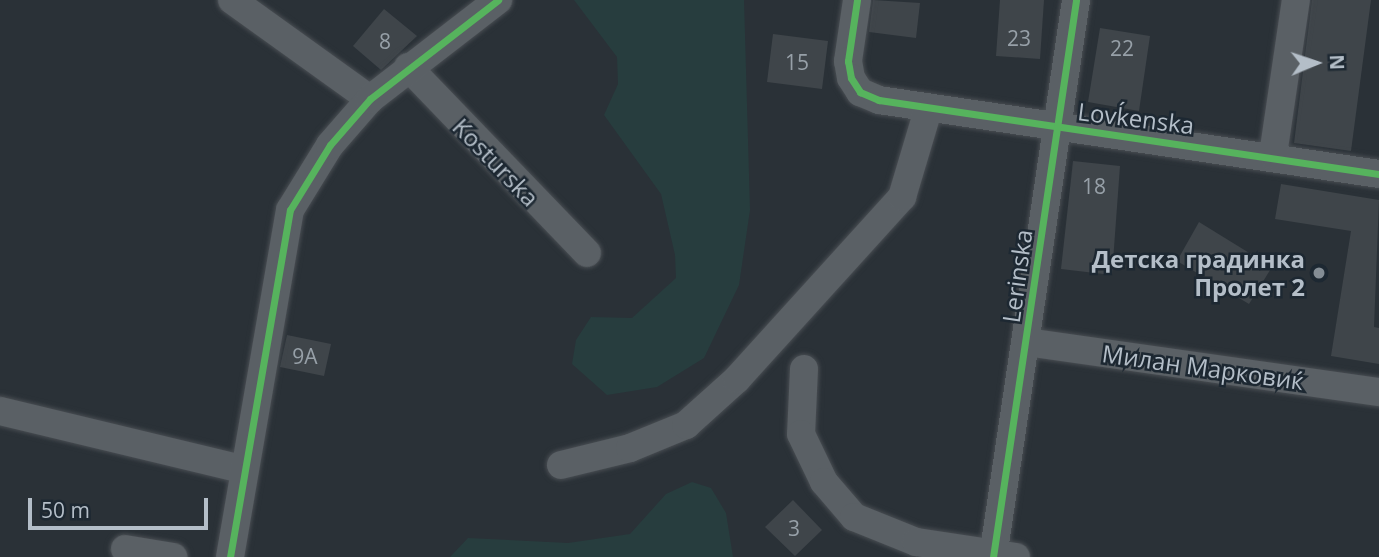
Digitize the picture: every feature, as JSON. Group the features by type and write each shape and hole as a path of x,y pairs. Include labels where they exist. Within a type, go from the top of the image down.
{"street":[{"path":"232,0 370,99"},
{"path":"230,557 242,469 290,210 330,145 370,99 498,0"},
{"name":"Lovḱenska","path":"857,0 848,61 860,92 928,110 1273,155 1379,174"},
{"name":"Lerinska","path":"1001,556 1027,342 1076,0"},
{"path":"1273,155 1296,0"},
{"name":"Kosturska","path":"408,67 587,253"},
{"path":"561,465 629,448 686,425 737,379 902,197 928,110"},
{"name":"Милан Марковиќ","path":"1027,342 1379,392"},
{"path":"804,369 801,434 824,482 854,517 916,541 1001,556"},
{"path":"0,411 242,469"},
{"path":"125,549 173,557"}],"green space":[{"path":"574,0 744,0 750,210 739,285 704,358 657,387 607,395 572,364 576,340 591,317 632,318 676,278 675,255 661,194 604,115 618,84 617,57"},
{"path":"692,482 711,488 726,513 733,557 450,557 468,538 568,543 630,534 666,494"}],"building":[{"path":"873,0 920,3 916,38 869,32"},
{"path":"1000,0 1044,0 1040,59 996,56"},
{"path":"1312,0 1371,0 1351,151 1294,143"},
{"path":"384,9 417,36 381,70 353,46"},
{"path":"1100,28 1150,36 1139,111 1088,102"},
{"path":"773,34 828,41 822,89 767,82"},
{"path":"1073,161 1120,166 1112,275 1061,269"},
{"name":"Детска градинка Пролет 2","path":"1281,184 1379,200 1374,327 1379,328 1379,364 1331,356 1351,231 1275,219"},
{"path":"1199,222 1272,267 1249,304 1177,261"},
{"path":"287,335 331,344 324,376 280,367"},
{"path":"793,500 822,530 795,556 765,527"}],"cycle path":[{"path":"230,557 290,210 330,145 370,99 498,0"},
{"path":"857,0 848,61 851,78 860,92 879,100 1379,174"},
{"path":"993,557 1076,0"}],"place":[{"name":"Детска градинка Пролет 2","path":"1319,273"}]}
